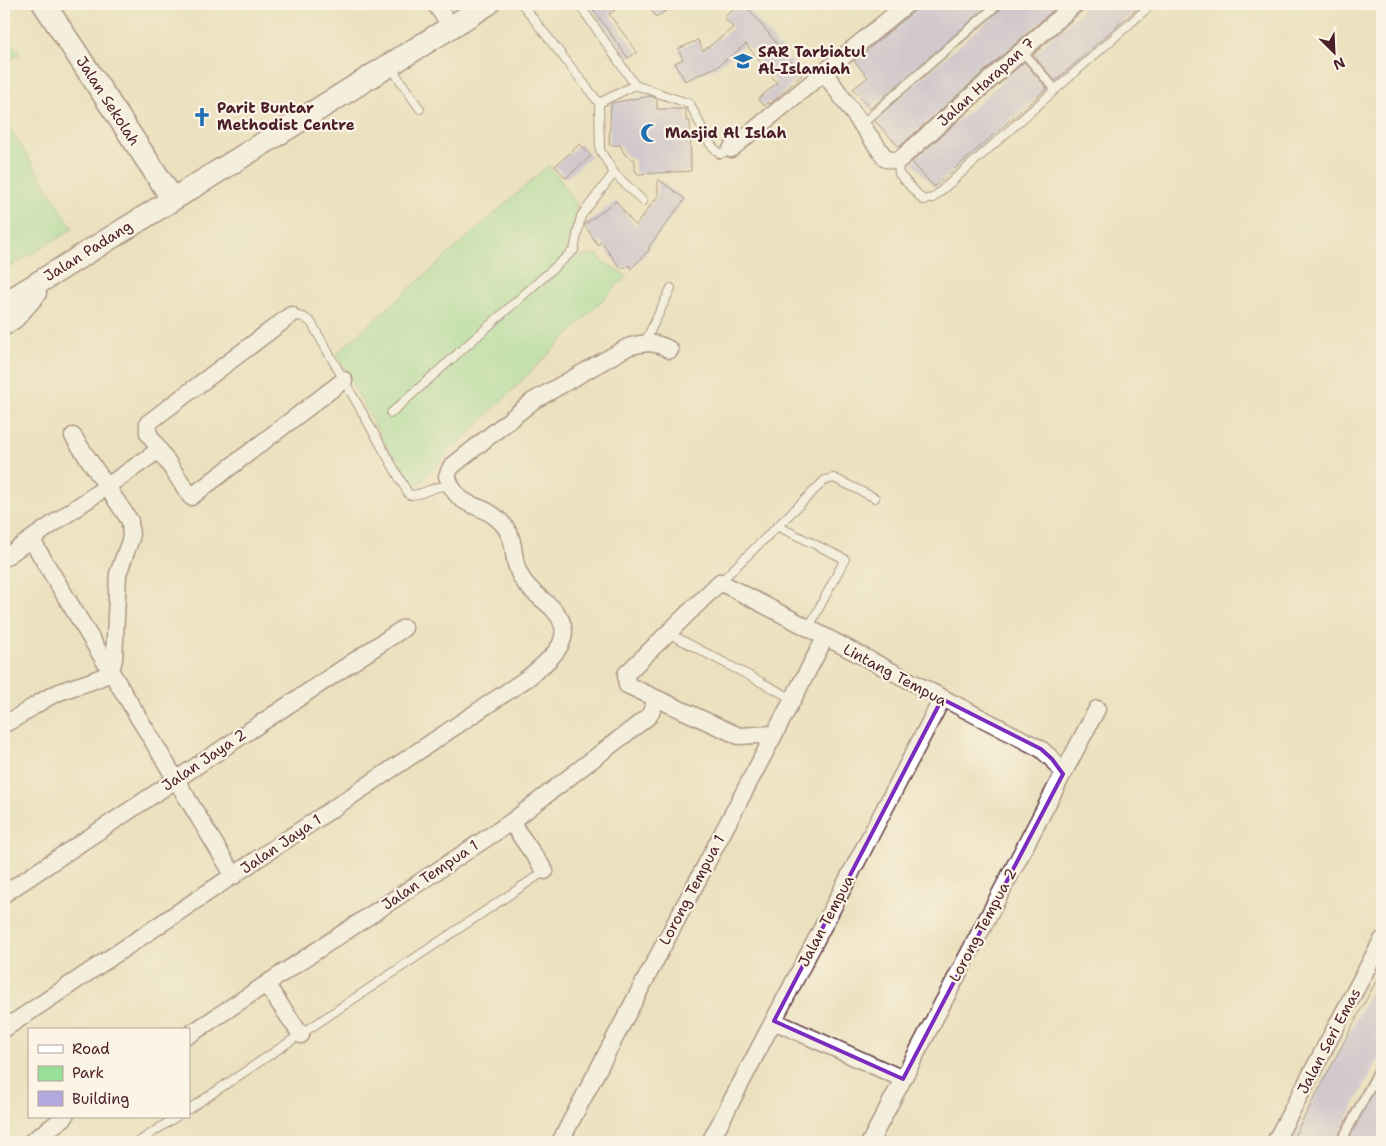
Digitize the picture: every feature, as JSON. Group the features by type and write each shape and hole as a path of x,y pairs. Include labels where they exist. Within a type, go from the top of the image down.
{"street":[{"name":"Jalan Sekolah","path":"44,4 172,198"},
{"path":"436,4 451,26"},
{"name":"Jalan Padang","path":"4,304 172,198 488,4"},
{"path":"731,149 907,4"},
{"name":"Jalan Harapan 7","path":"898,161 1075,4"},
{"path":"824,72 886,159 898,161"},
{"path":"4,291 56,270"},
{"path":"4,324 14,317 56,270"},
{"path":"291,315 148,423 148,433 191,497 344,380"},
{"path":"452,488 447,476 451,467 533,401 628,347 645,342 662,345 670,350"},
{"path":"4,724 17,719 56,693 100,679 111,672 114,659 118,574 131,538 130,521 73,436"},
{"path":"4,558 159,450"},
{"name":"Jalan Jaya 1","path":"4,1029 529,677 554,655 562,642 563,628 554,610 529,588 519,572 513,539 509,530 486,509 469,505 460,500 452,488"},
{"path":"31,540 234,876"},
{"path":"720,582 626,674 627,684 739,736 774,734"},
{"name":"Lintang Tempua","path":"720,582 1041,749 1052,759 1063,774"},
{"name":"Jalan Jaya 2","path":"4,894 404,628"},
{"name":"Lorong Tempua 1","path":"560,1142 825,638"},
{"name":"Jalan Tempua 1","path":"190,1034 511,822 649,716 657,698"},
{"name":"Jalan Tempua","path":"710,1142 942,699"},
{"name":"Lorong Tempua 2","path":"870,1142 1097,709"},
{"path":"511,822 544,871"},
{"name":"Jalan Seri Emas","path":"1275,1142 1382,940"},
{"path":"266,984 301,1035"},
{"path":"774,1021 903,1079"},
{"path":"31,1142 64,1118"}],"lane":[{"path":"522,4 599,103 600,150 614,174 643,201"},
{"path":"579,4 635,85 690,104 710,144 720,154 731,149"},
{"path":"862,124 998,4"},
{"path":"898,161 899,174 923,200 933,198 1152,4"},
{"path":"1022,51 1055,89"},
{"path":"389,65 420,109"},
{"path":"599,103 635,85"},
{"path":"390,413 574,250 580,216 614,174"},
{"path":"645,342 671,288"},
{"path":"291,315 304,317 311,322 410,495 415,495 437,486 452,488"},
{"path":"720,582 822,482 830,478 875,498"},
{"path":"777,526 845,559 808,629"},
{"path":"668,634 793,699"},
{"path":"190,1108 544,871"},
{"path":"1341,1142 1382,1065"},
{"path":"138,1142 174,1118"}],"highlighted area":[{"path":"942,699 1041,749 1052,759 1063,774 903,1079 774,1021"}],"green space":[{"path":"4,36 20,53 4,65"},
{"path":"4,119 73,229 4,270"},
{"path":"549,165 577,204 574,233 569,250 575,257 598,254 602,261 627,276 411,491 336,354"}],"building":[{"path":"589,4 623,4 609,14 637,52 628,58"},
{"path":"647,4 676,4 656,17"},
{"path":"741,4 745,4 802,75 770,104 769,102 764,106 758,99 777,83 746,44 718,66 685,81 675,63 683,59 678,49 698,40 703,51 733,28 724,17"},
{"path":"920,4 990,4 870,109 853,89 868,77 854,61"},
{"path":"1004,4 1060,4 899,147 874,120 1002,8"},
{"path":"1085,4 1142,4 1055,81 1033,55 1082,11"},
{"path":"1024,62 1047,88 934,187 912,162"},
{"name":"Masjid Al Islah","path":"651,96 657,99 657,109 686,109 686,121 690,121 691,171 638,174 635,170 635,160 625,155 620,145 609,145 611,103"},
{"path":"580,144 591,156 566,178 555,166"},
{"path":"658,179 685,199 648,248 650,249 631,269 629,265 621,269 601,242 598,245 585,224 616,201 635,226 658,196"},
{"path":"1382,970 1382,1059 1377,1062 1335,1142 1291,1142"},
{"path":"1382,1076 1382,1142 1347,1142"}],"place":[{"name":"SAR Tarbiatul Al-Islamiah","path":"743,61"},
{"name":"Parit Buntar Methodist Centre","path":"202,117"},
{"name":"Masjid Al Islah","path":"650,133"}]}
